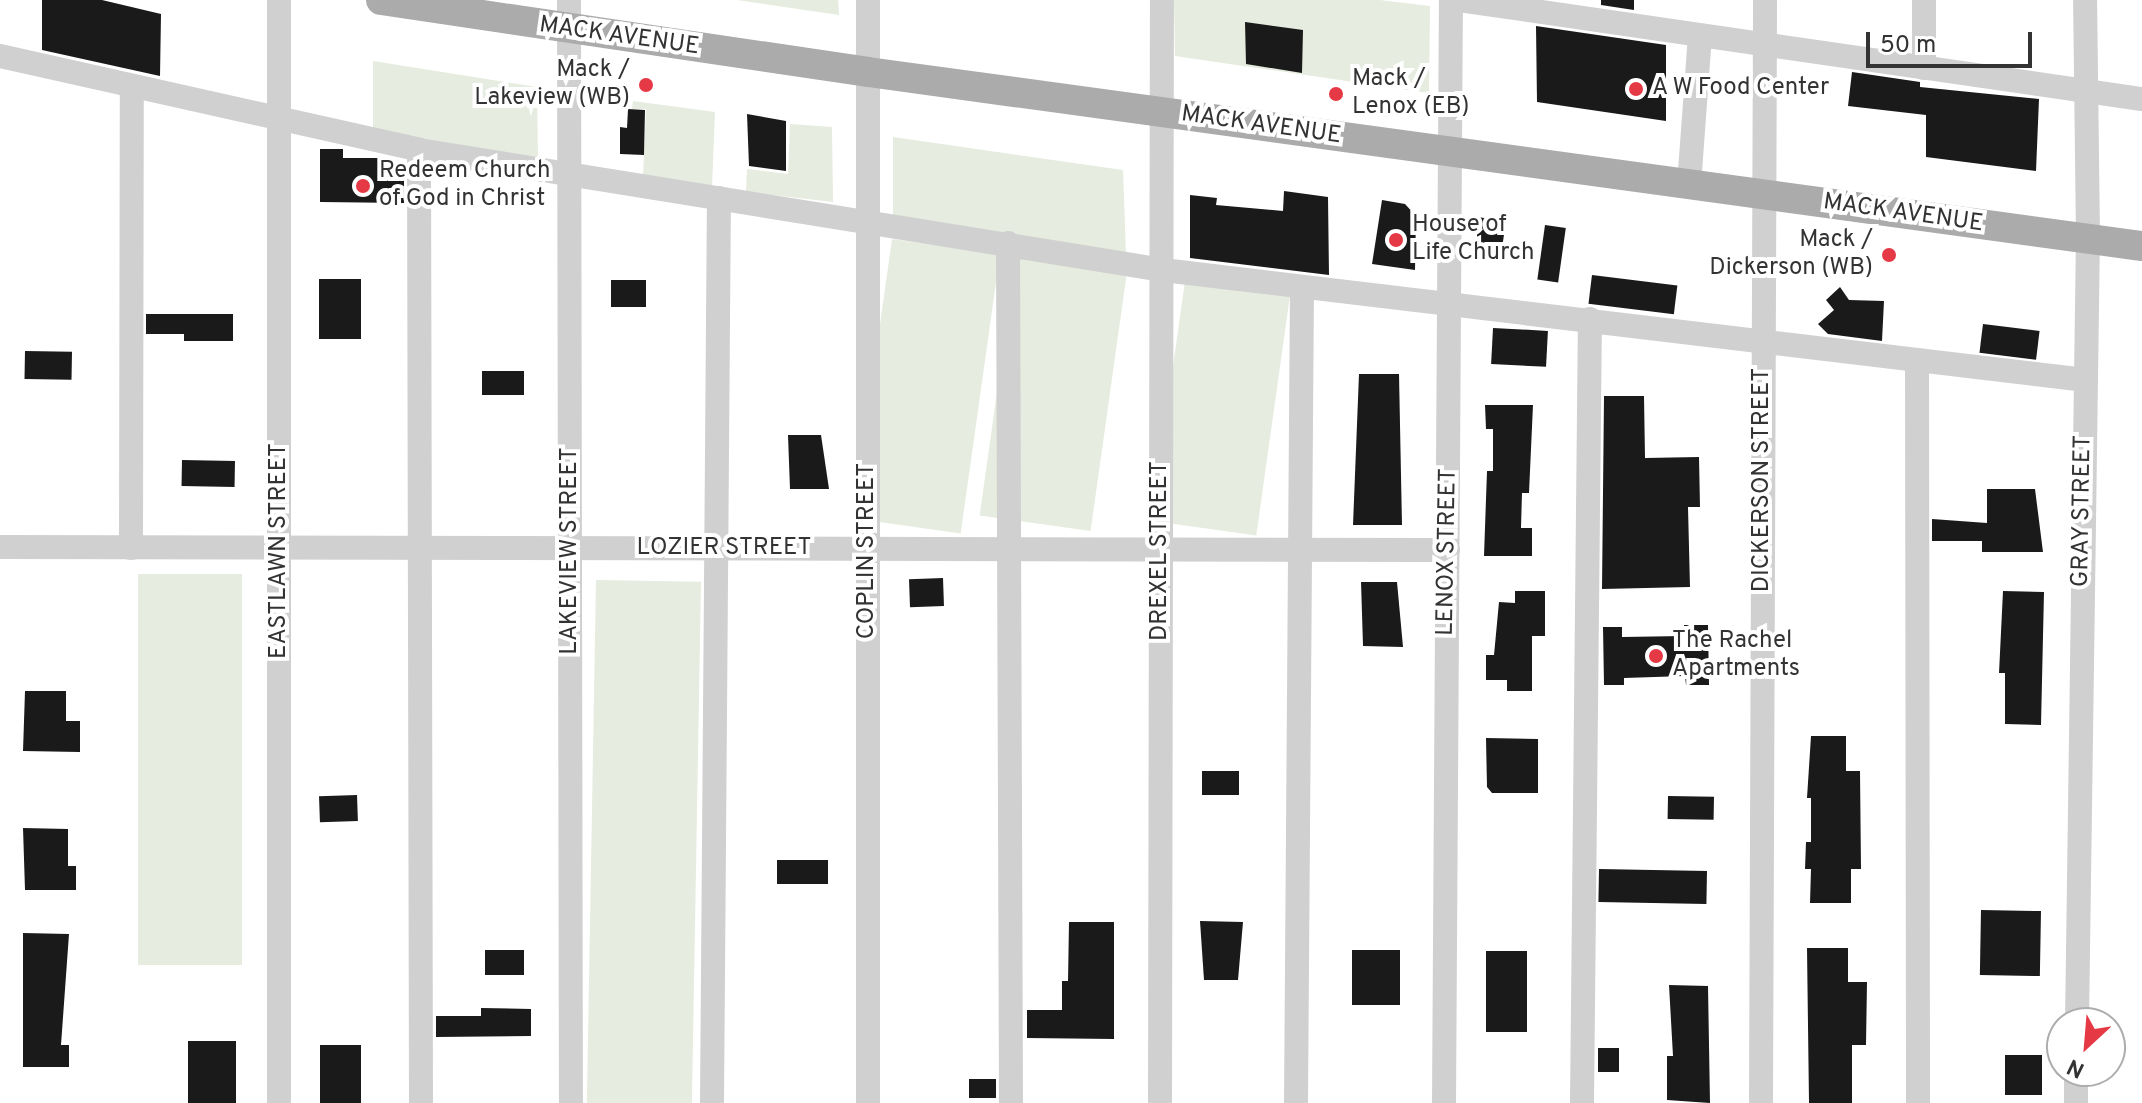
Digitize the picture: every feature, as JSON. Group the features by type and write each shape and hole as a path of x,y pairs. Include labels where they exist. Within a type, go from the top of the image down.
{"main road":[{"name":"MACK AVENUE","path":"381,0 868,72 2142,246"}],"street":[{"name":"EASTLAWN STREET","path":"279,0 279,1103"},
{"name":"LAKEVIEW STREET","path":"569,0 571,1103"},
{"name":"COPLIN STREET","path":"868,0 868,1103"},
{"name":"DREXEL STREET","path":"1160,1103 1162,0"},
{"name":"LENOX STREET","path":"1444,1103 1451,0"},
{"path":"1459,0 1590,10 1700,36 2142,99"},
{"name":"DICKERSON STREET","path":"1761,1103 1765,0"},
{"path":"1924,0 1924,68"},
{"name":"GRAY STREET","path":"2077,1007 2088,238 2085,0"},
{"path":"1689,185 1700,36"},
{"path":"0,56 419,150 570,176 868,219 1163,270 2085,380"},
{"path":"131,548 132,86"},
{"path":"419,150 421,1103"},
{"path":"712,1103 712,549 719,198"},
{"path":"1008,243 1011,1103"},
{"path":"1296,1103 1302,289"},
{"path":"1582,1103 1590,319"},
{"path":"1917,360 1918,1103"},
{"name":"LOZIER STREET","path":"0,547 1448,550"}],"shaded area":[{"path":"737,0 838,0 839,15"},
{"path":"1174,0 1380,0 1430,6 1429,93 1175,56"},
{"path":"373,61 537,87 538,160 373,135"},
{"path":"633,101 715,112 712,187 643,177 646,109 632,109"},
{"path":"790,124 832,127 833,202 746,192 747,169 788,174"},
{"path":"893,137 1123,170 1126,255 893,218"},
{"path":"892,239 1000,254 961,533 853,518"},
{"path":"1016,257 1127,273 1091,531 980,515"},
{"path":"1185,281 1290,296 1256,535 1151,521"},
{"path":"138,574 242,574 242,965 138,965"},
{"path":"596,580 701,582 692,1103 587,1103"}],"building":[{"path":"42,0 102,0 161,14 160,76 42,50"},
{"path":"1601,0 1634,0 1634,10 1601,5"},
{"path":"1245,22 1303,30 1302,73 1246,64"},
{"path":"1536,26 1666,45 1666,121 1537,102"},
{"path":"1852,72 1920,82 1920,87 2039,99 2036,171 1926,157 1926,115 1848,106"},
{"path":"628,109 645,110 644,155 620,154 620,127 627,128"},
{"path":"747,114 786,121 786,171 749,166"},
{"name":"Redeem Church of God in Christ","path":"320,149 343,149 343,158 379,158 379,170 404,170 404,203 320,202"},
{"path":"1284,191 1328,197 1329,275 1190,258 1190,195 1217,198 1216,205 1283,211"},
{"name":"House of Life Church","path":"1382,200 1405,204 1416,216 1415,270 1372,264"},
{"path":"1477,217 1506,221 1501,255 1477,251"},
{"path":"1545,225 1566,228 1558,282 1537,279"},
{"path":"1592,275 1677,285 1674,314 1588,304"},
{"path":"319,279 361,279 361,339 319,339"},
{"path":"611,280 646,280 646,307 611,307"},
{"path":"1840,287 1849,300 1884,301 1882,341 1828,334 1818,324 1834,310 1826,300"},
{"path":"146,314 233,314 233,341 184,341 184,334 146,334"},
{"path":"1983,324 2040,331 2036,360 1979,353"},
{"path":"1493,328 1548,331 1546,367 1491,364"},
{"path":"25,351 72,352 72,380 25,379"},
{"path":"482,371 524,371 524,395 482,395"},
{"path":"1359,374 1399,374 1402,525 1353,525"},
{"path":"1604,396 1644,396 1645,458 1699,457 1700,507 1688,507 1690,587 1602,589"},
{"path":"1485,405 1533,405 1529,493 1522,493 1521,528 1532,528 1532,556 1484,556 1487,471 1493,471 1493,429 1486,429"},
{"path":"788,435 821,435 829,489 790,489"},
{"path":"182,460 235,461 235,487 182,486"},
{"path":"1987,489 2035,489 2043,552 1982,552 1982,541 1932,541 1932,519 1987,523"},
{"path":"943,578 944,606 910,607 909,579"},
{"path":"1361,582 1397,582 1403,647 1363,646"},
{"path":"1515,591 1545,591 1545,636 1532,636 1532,691 1507,691 1507,680 1486,680 1486,655 1494,655 1499,602 1515,603"},
{"path":"2003,591 2044,592 2041,725 2005,724 2005,673 1999,673"},
{"name":"The Rachel Apartments","path":"1684,625 1708,625 1709,685 1686,685 1685,676 1624,678 1624,685 1604,685 1603,627 1622,627 1622,637 1684,636"},
{"path":"25,691 66,691 66,721 80,721 80,752 23,751"},
{"path":"1811,736 1846,736 1846,771 1860,771 1861,869 1851,869 1851,903 1810,903 1811,869 1805,869 1806,842 1811,842 1811,798 1807,798"},
{"path":"1486,738 1538,739 1538,793 1492,793 1487,787"},
{"path":"1202,771 1239,771 1239,795 1202,795"},
{"path":"357,795 358,821 320,822 319,796"},
{"path":"1668,796 1714,797 1714,820 1668,819"},
{"path":"23,828 68,829 68,866 76,866 76,890 25,890"},
{"path":"777,860 828,860 828,884 777,884"},
{"path":"1599,869 1707,871 1706,904 1598,902"},
{"path":"1981,910 2041,911 2040,976 1980,975"},
{"path":"1200,921 1243,922 1238,980 1204,980"},
{"path":"1069,922 1114,922 1114,1039 1027,1038 1027,1010 1062,1010 1062,981 1068,981"},
{"path":"23,933 69,934 61,1045 69,1045 69,1067 23,1067"},
{"path":"1807,948 1848,948 1848,982 1867,982 1866,1045 1852,1045 1852,1103 1809,1103"},
{"path":"485,950 524,950 524,975 485,975"},
{"path":"1352,950 1400,950 1400,1005 1352,1005"},
{"path":"1486,951 1527,951 1527,1032 1486,1032"},
{"path":"1669,985 1708,986 1710,1103 1667,1100 1667,1056 1673,1056"},
{"path":"481,1008 531,1009 531,1036 436,1037 436,1016 481,1016"},
{"path":"188,1041 236,1041 236,1103 188,1103"},
{"path":"320,1045 361,1045 361,1103 320,1103"},
{"path":"1598,1048 1619,1048 1619,1072 1598,1072"},
{"path":"2005,1055 2042,1055 2042,1095 2005,1095"},
{"path":"969,1079 996,1079 996,1098 969,1098"}],"place":[{"name":"Mack / Lakeview (WB)","path":"646,85"},
{"name":"A W Food Center","path":"1636,89"},
{"name":"Mack / Lenox (EB)","path":"1336,94"},
{"name":"Redeem Church of God in Christ","path":"363,186"},
{"name":"House of Life Church","path":"1396,240"},
{"name":"Mack / Dickerson (WB)","path":"1889,255"},
{"name":"The Rachel Apartments","path":"1656,656"}]}
